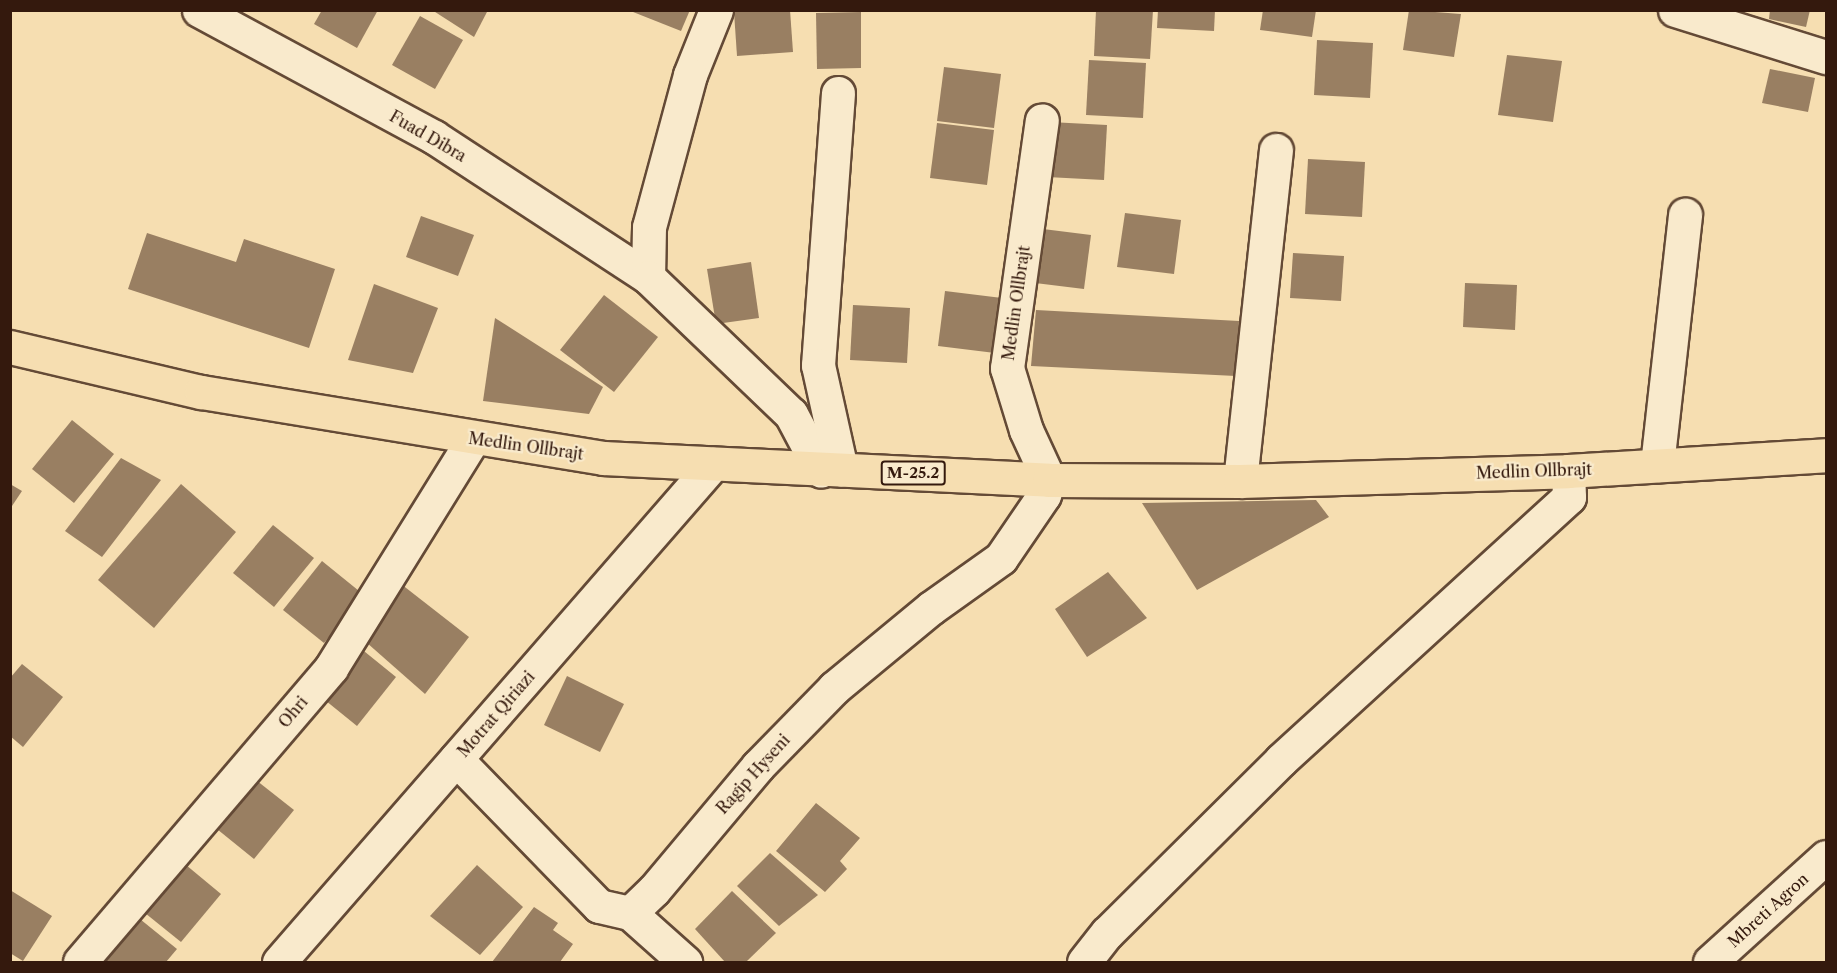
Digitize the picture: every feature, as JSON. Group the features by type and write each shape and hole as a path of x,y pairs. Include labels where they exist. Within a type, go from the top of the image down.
{"main road":[{"name":"Medlin Ollbrajt","path":"10,347 201,392 473,439 603,458 1049,480 1240,481 1568,471 1827,455"}],"street":[{"name":"Fuad Dibra","path":"198,10 434,137 648,277 791,414 831,470"},
{"path":"648,277 649,227 690,75 716,10"},
{"path":"1675,10 1827,57"},
{"path":"831,470 818,365 838,93"},
{"name":"Medlin Ollbrajt","path":"1042,120 1007,368 1026,430 1049,480"},
{"path":"1240,481 1276,150"},
{"path":"1657,465 1685,215"},
{"name":"Ohri","path":"80,963 331,668 473,439"},
{"name":"Motrat Qiriazi","path":"279,963 712,464"},
{"path":"1084,963 1107,933 1281,760 1569,497 1568,471"},
{"name":"Ragip Hyseni","path":"630,913 758,766 834,687 931,608 1001,558 1044,495 1049,480"},
{"path":"456,759 599,906 630,913 685,963"},
{"name":"Mbreti Agron","path":"1710,963 1827,857"}],"building":[{"path":"322,10 378,10 357,48 314,24"},
{"path":"432,10 488,10 474,37"},
{"path":"628,10 690,10 681,31"},
{"path":"790,10 793,52 737,56 734,12"},
{"path":"1096,10 1153,10 1150,59 1094,56"},
{"path":"1158,10 1215,10 1214,31 1157,28"},
{"path":"1263,10 1316,10 1312,37 1260,30"},
{"path":"1409,10 1461,14 1454,57 1403,50"},
{"path":"1770,10 1810,10 1806,27 1769,19"},
{"path":"861,12 861,68 817,69 816,13"},
{"path":"420,16 463,40 435,89 392,65"},
{"path":"1317,40 1373,43 1370,98 1314,95"},
{"path":"1507,55 1562,61 1553,122 1498,115"},
{"path":"1089,60 1146,63 1143,118 1086,115"},
{"path":"944,67 1001,74 994,128 937,121"},
{"path":"1770,69 1815,78 1808,112 1762,103"},
{"path":"1050,122 1107,125 1104,180 1047,177"},
{"path":"937,123 994,130 987,185 930,178"},
{"path":"1308,159 1365,162 1362,217 1305,214"},
{"path":"1125,213 1181,220 1174,274 1117,267"},
{"path":"421,216 474,235 458,276 406,257"},
{"path":"1035,228 1091,235 1084,289 1027,282"},
{"path":"147,233 236,262 244,239 335,269 309,348 128,289"},
{"path":"1293,253 1344,256 1341,301 1290,298"},
{"path":"751,262 759,318 716,324 707,269"},
{"path":"1465,283 1517,285 1515,330 1463,327"},
{"path":"374,284 438,308 413,373 348,360"},
{"path":"945,291 1002,298 995,353 938,346"},
{"path":"604,295 658,337 614,392 560,350"},
{"path":"853,305 910,308 907,363 850,360"},
{"path":"1036,310 1239,321 1236,376 1031,366"},
{"path":"495,318 603,387 589,414 483,401"},
{"path":"72,420 114,454 74,503 32,469"},
{"path":"121,458 161,480 102,557 65,531"},
{"path":"10,484 22,491 10,509"},
{"path":"181,484 236,532 154,628 98,580"},
{"path":"1316,500 1329,517 1197,590 1142,503"},
{"path":"273,525 314,558 274,607 233,573"},
{"path":"322,561 364,595 324,643 283,610"},
{"path":"1108,572 1147,618 1087,657 1055,609"},
{"path":"401,584 469,637 425,694 358,635"},
{"path":"354,643 396,677 357,726 315,692"},
{"path":"22,664 63,697 23,747 10,736 10,678"},
{"path":"567,676 624,704 600,752 544,725"},
{"path":"252,777 294,810 254,859 212,825"},
{"path":"816,803 860,838 840,861 847,869 825,892 776,851"},
{"path":"770,853 818,895 779,926 737,886"},
{"path":"180,860 221,894 181,942 140,909"},
{"path":"477,865 523,907 480,955 430,916"},
{"path":"10,890 52,916 23,961 10,953"},
{"path":"732,891 776,933 746,962 725,962 695,929"},
{"path":"534,907 558,923 553,930 573,944 560,962 492,962"},
{"path":"135,915 177,949 166,962 97,962"}]}
